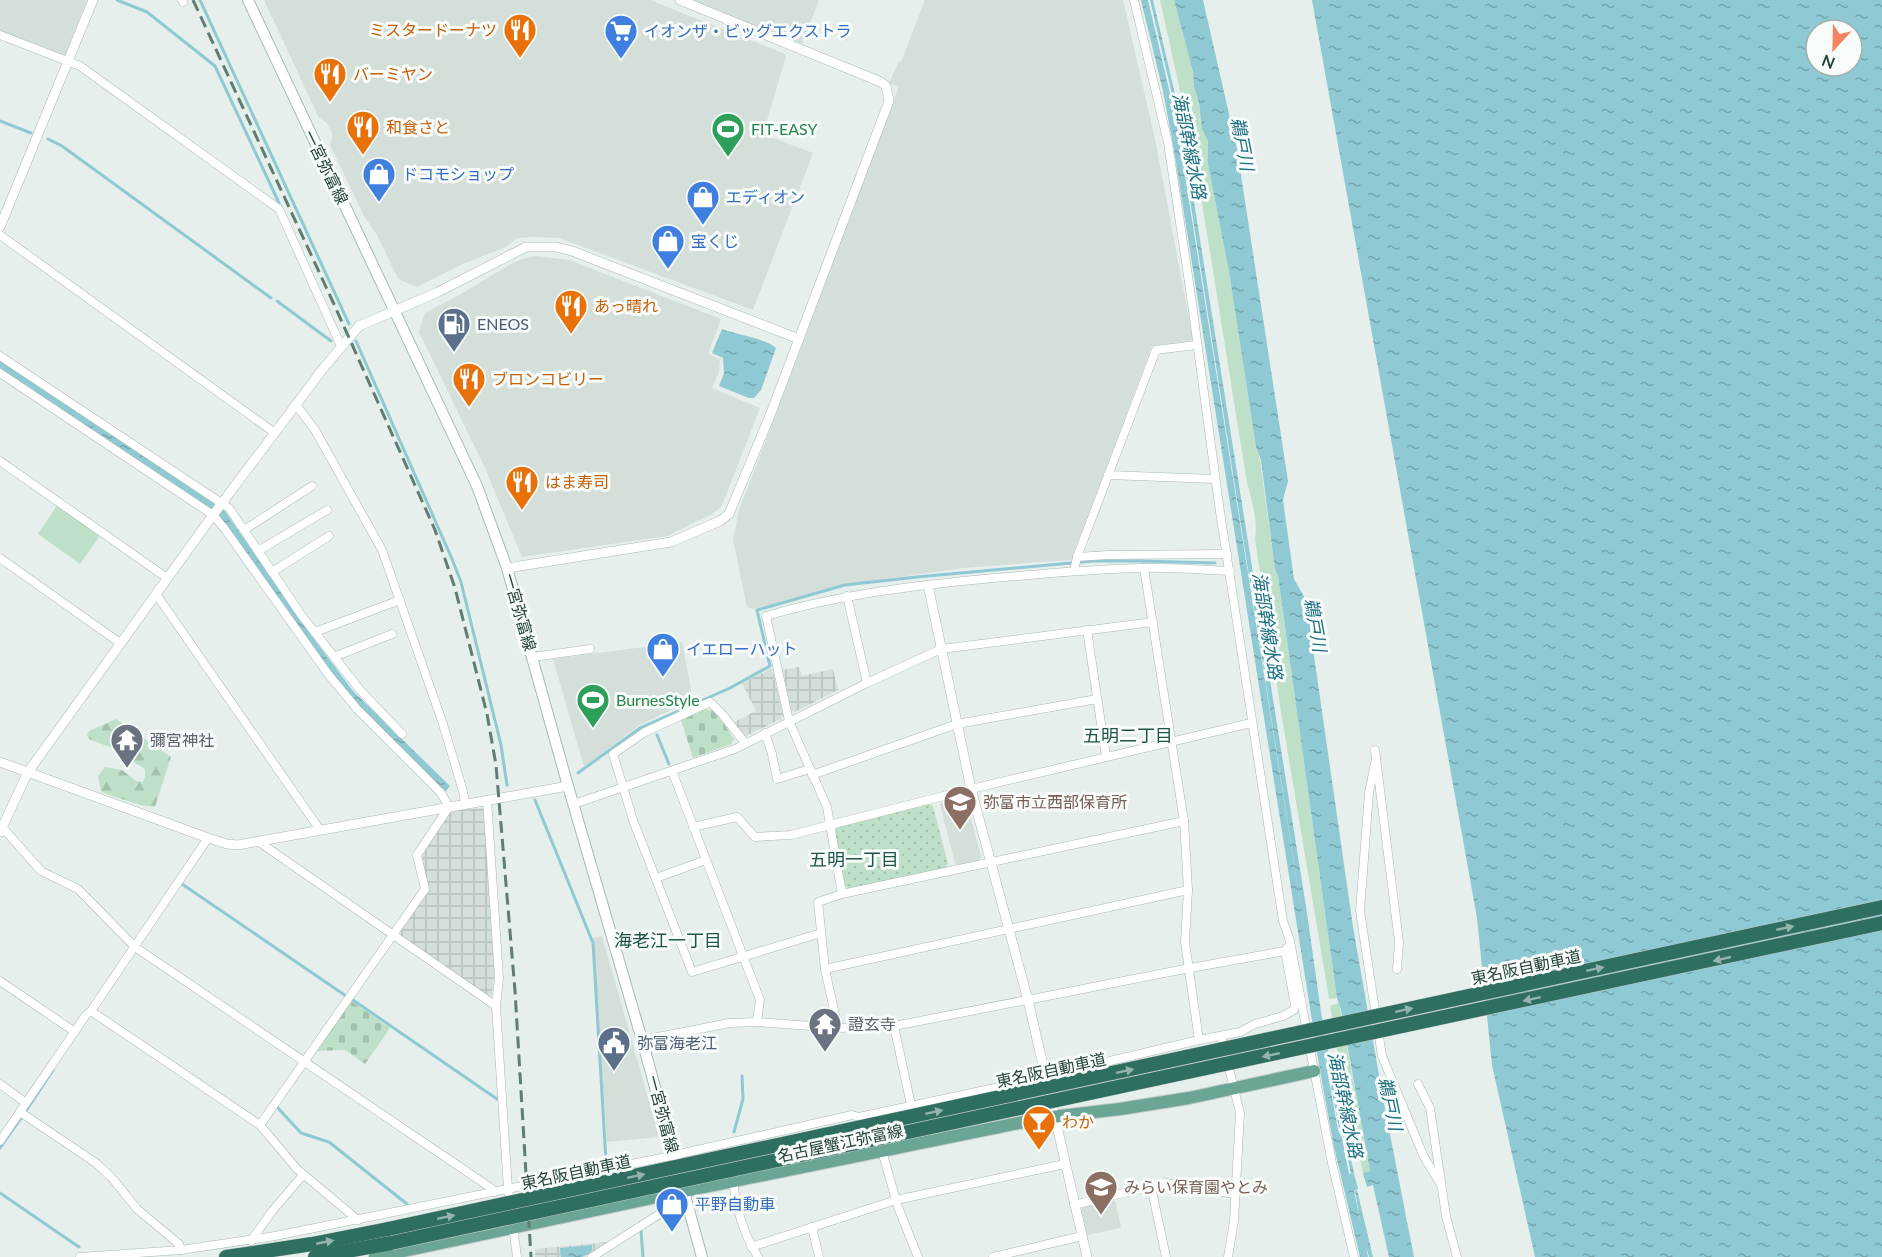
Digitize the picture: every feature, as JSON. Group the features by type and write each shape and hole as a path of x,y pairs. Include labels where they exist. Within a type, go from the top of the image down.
{"highway":[{"name":"東名阪自動車道","path":"226,1257 312,1244 411,1225 1882,907"},
{"name":"東名阪自動車道","path":"315,1257 756,1166 1882,923"}],"main road":[{"name":"一宮弥富線","path":"248,0 477,486 507,568 702,1257"},
{"name":"名古屋蟹江弥富線","path":"375,1257 402,1255 682,1192 1053,1117 1120,1109 1314,1071"}],"street":[{"path":"0,227 4,206 93,0"},
{"path":"507,568 671,542 720,521 729,514 768,422 889,101 889,93 881,82 680,0"},
{"path":"1134,0 1168,143 1251,723 1283,921 1290,941 1314,1071 1354,1257"},
{"path":"0,35 80,66 279,210 342,346"},
{"path":"0,235 275,433"},
{"path":"495,1192 135,947 78,889 41,871 1,830 28,772 217,509 359,326 436,293 526,247 556,247 572,251 800,339"},
{"path":"1076,564 1156,350 1196,345"},
{"path":"0,356 217,509 224,528 328,674 357,709 441,793 449,807"},
{"path":"0,373 217,509 229,508 315,632 360,690 398,731 387,737"},
{"path":"296,405 315,430 382,550 442,721 465,804"},
{"path":"0,461 167,578"},
{"path":"1108,475 1215,479"},
{"path":"244,530 312,486"},
{"path":"258,551 327,510"},
{"path":"272,572 329,536"},
{"path":"842,894 827,807 789,721 766,616 847,596 1076,564 1108,555 1227,555"},
{"path":"0,558 120,643"},
{"path":"1076,564 1230,570"},
{"path":"1143,568 1184,821 1188,890 1185,942 1199,1040"},
{"path":"928,585 971,789 1028,1000 1053,1117 1087,1257"},
{"path":"156,594 320,830"},
{"path":"847,596 867,683"},
{"path":"315,632 400,600"},
{"path":"574,804 735,749 941,649 1153,622"},
{"path":"1087,630 1106,757"},
{"path":"334,657 392,634"},
{"path":"533,657 590,649"},
{"path":"765,733 777,779 811,772 957,724 1097,699"},
{"path":"745,743 710,702 645,732 613,754 633,820 692,972 821,933"},
{"path":"693,827 737,817 755,837 790,835 971,789 1251,723"},
{"path":"1397,969 1399,942 1375,754 1369,793 1360,911 1380,1045 1386,1066 1424,1157 1441,1185"},
{"path":"0,762 226,844 259,842 568,786"},
{"path":"672,771 760,1000 756,1022"},
{"path":"487,800 499,978 496,1006 508,1189 517,1257"},
{"path":"260,1125 425,889 417,855 449,807"},
{"path":"838,1028 825,969 818,902 842,894 1184,821"},
{"path":"0,1141 208,838"},
{"path":"259,842 496,1006"},
{"path":"656,879 706,860"},
{"path":"825,969 1188,890"},
{"path":"80,1257 181,1250 251,1240 358,1220 674,1155 852,1115 858,1117 1240,1032 1294,1010 1285,951 1290,941"},
{"path":"642,1040 730,1023 756,1022 838,1028 894,1026 1285,951"},
{"path":"0,981 75,1032"},
{"path":"91,1011 260,1125 303,1175 358,1220"},
{"path":"894,1026 910,1105"},
{"path":"1221,1036 1240,1113 1234,1221 1228,1257"},
{"path":"0,1084 26,1102"},
{"path":"1418,1084 1430,1108 1446,1216 1457,1257"},
{"path":"20,1112 96,1163 112,1178 137,1209 180,1244 181,1250"},
{"path":"852,1115 864,1155"},
{"path":"882,1151 896,1200 918,1257"},
{"path":"751,1247 896,1200 1065,1164"},
{"path":"251,1240 303,1175"},
{"path":"733,1182 737,1213 751,1247 758,1257"},
{"path":"1074,1205 1165,1183 1235,1194"},
{"path":"1151,1186 1166,1257"},
{"path":"592,1257 672,1206 682,1192"},
{"path":"812,1227 819,1257"},
{"path":"993,1257 1082,1236"}],"shaded area":[{"path":"0,0 87,0 65,55 60,57 0,32"},
{"path":"264,0 650,0 785,54 763,134 813,153 753,310 559,238 517,238 506,247 465,263 417,287 398,279 377,235 364,216 330,145 333,134 326,122 319,118"},
{"path":"694,0 819,0 802,44"},
{"path":"925,0 1123,0 1155,139 1193,340 1152,346 1071,560 963,568 844,585 753,609 747,607 733,539 739,510 899,86 889,83 899,61 901,62"},
{"path":"536,256 569,260 721,319 708,354 720,359 719,372 712,388 760,408 725,498 720,508 712,514 667,536 522,557 485,468 419,332 425,313 511,264"},
{"path":"682,642 693,699 638,726 584,767 553,659"},
{"path":"799,667 802,676 833,669 838,690 795,712 791,711 783,670"},
{"path":"772,668 783,715 781,719 746,736 741,734 734,722 756,711 742,683"},
{"name":"弥富市立西部保育所","path":"962,796 966,798 981,857 979,861 958,865 955,863 940,805 942,801"},
{"path":"482,808 484,810 495,969 492,995 488,996 401,936 401,931 429,889 420,856 450,811"},
{"path":"602,936 659,1137 607,1142 592,938"},
{"name":"みらい保育園やとみ","path":"1115,1200 1121,1228 1087,1235 1081,1207"},
{"path":"607,1242 585,1257 535,1257 535,1249"}],"green space":[{"path":"1160,0 1174,0 1193,72 1202,129 1208,141 1208,164 1229,272 1256,447 1260,460 1275,570 1278,576 1337,998 1329,999 1281,712 1255,539 1254,511 1247,483 1195,159"},
{"path":"58,504 101,534 80,564 38,534"},
{"path":"705,709 712,710 734,739 731,744 693,758 681,720"},
{"path":"116,719 171,757 155,807 140,805 101,791 98,776 105,767 122,770 136,781 143,782 145,776 145,769 129,760 122,752 89,739 87,735 89,731"},
{"path":"928,804 933,806 948,864 946,868 849,889 845,886 835,831 837,827"},
{"path":"350,1000 390,1028 365,1064 345,1050 316,1051"},
{"path":"1339,1003 1370,1171 1363,1173 1356,1136 1349,1125 1330,1006"}],"water":[{"path":"1141,0 1148,0 1176,119 1315,996 1182,149 1171,90 1150,0 1153,0 1181,120 1321,1012 1354,1173 1352,1174 1354,1174 1358,1189 1354,1191 1361,1224 1355,1191 1357,1190 1373,1257 1369,1257 1366,1246 1368,1257 1360,1257 1334,1147 1320,1071 1163,91","holes":["1320,1031 1339,1128 1343,1134 1351,1174 1349,1174 1342,1138 1338,1130"]},
{"path":"1174,0 1203,0 1237,149 1288,481 1283,500 1294,579 1306,600 1353,927 1414,1257 1389,1257 1373,1185 1367,1187 1363,1173 1370,1171 1337,998 1261,460 1256,447 1229,272 1208,164 1208,141 1202,129 1193,72"},
{"path":"1312,0 1882,0 1882,1257 1535,1257 1492,1065 1477,918"},
{"path":"722,329 764,341 776,348 761,390 754,398 719,386 724,373 723,358 712,353"},
{"path":"0,360 225,511 299,619 353,691 450,786 445,792 353,700 292,621 220,516 0,369"},
{"path":"592,1245 592,1251 582,1257 561,1257 560,1248"}],"waterway":[{"path":"117,0 147,12 215,66 279,203"},
{"path":"200,0 349,324"},
{"path":"0,121 31,133"},
{"path":"48,139 62,146 271,298"},
{"path":"277,301 331,341"},
{"path":"356,341 461,582 501,745 507,785"},
{"path":"578,773 640,728 730,688 770,666 757,610 845,585 917,577 1093,561 1215,563"},
{"path":"657,735 669,764"},
{"path":"535,800 593,943 606,1161"},
{"path":"182,884 346,996"},
{"path":"353,1000 497,1099"},
{"path":"26,1111 53,1070"},
{"path":"734,1132 743,1099 742,1076"},
{"path":"277,1107 301,1133 329,1142 407,1204"},
{"path":"0,1148 21,1118"},
{"path":"0,1193 79,1247"},
{"path":"641,1231 643,1257"}],"railway":[{"path":"193,0 333,302 435,530 455,588 487,714 496,765 515,991 531,1257"}],"place":[{"name":"ミスタードーナツ","path":"520,59"},
{"name":"イオンザ・ビッグエクストラ","path":"621,60"},
{"name":"バーミヤン","path":"330,103"},
{"name":"和食さと","path":"363,156"},
{"name":"FIT-EASY","path":"728,158"},
{"name":"ドコモショップ","path":"379,203"},
{"name":"エディオン","path":"703,226"},
{"name":"宝くじ","path":"668,270"},
{"name":"あっ晴れ","path":"571,335"},
{"name":"ENEOS","path":"454,353"},
{"name":"ブロンコビリー","path":"469,408"},
{"name":"はま寿司","path":"522,511"},
{"name":"イエローハット","path":"663,678"},
{"name":"BurnesStyle","path":"593,729"},
{"name":"彌宮神社","path":"127,769"},
{"name":"弥富市立西部保育所","path":"960,831"},
{"name":"證玄寺","path":"825,1053"},
{"name":"弥富海老江","path":"614,1072"},
{"name":"わか","path":"1039,1151"},
{"name":"みらい保育園やとみ","path":"1101,1216"},
{"name":"平野自動車","path":"672,1233"}],"district":[{"name":"五明二丁目","path":"1128,736"},
{"name":"五明一丁目","path":"854,860"},
{"name":"海老江一丁目","path":"668,941"}],"water label":[{"name":"鵜戸川","path":"1242,144"},
{"name":"海部幹線水路","path":"1189,146"},
{"name":"鵜戸川","path":"1315,625"},
{"name":"海部幹線水路","path":"1267,626"},
{"name":"鵜戸川","path":"1390,1104"},
{"name":"海部幹線水路","path":"1345,1105"}]}
